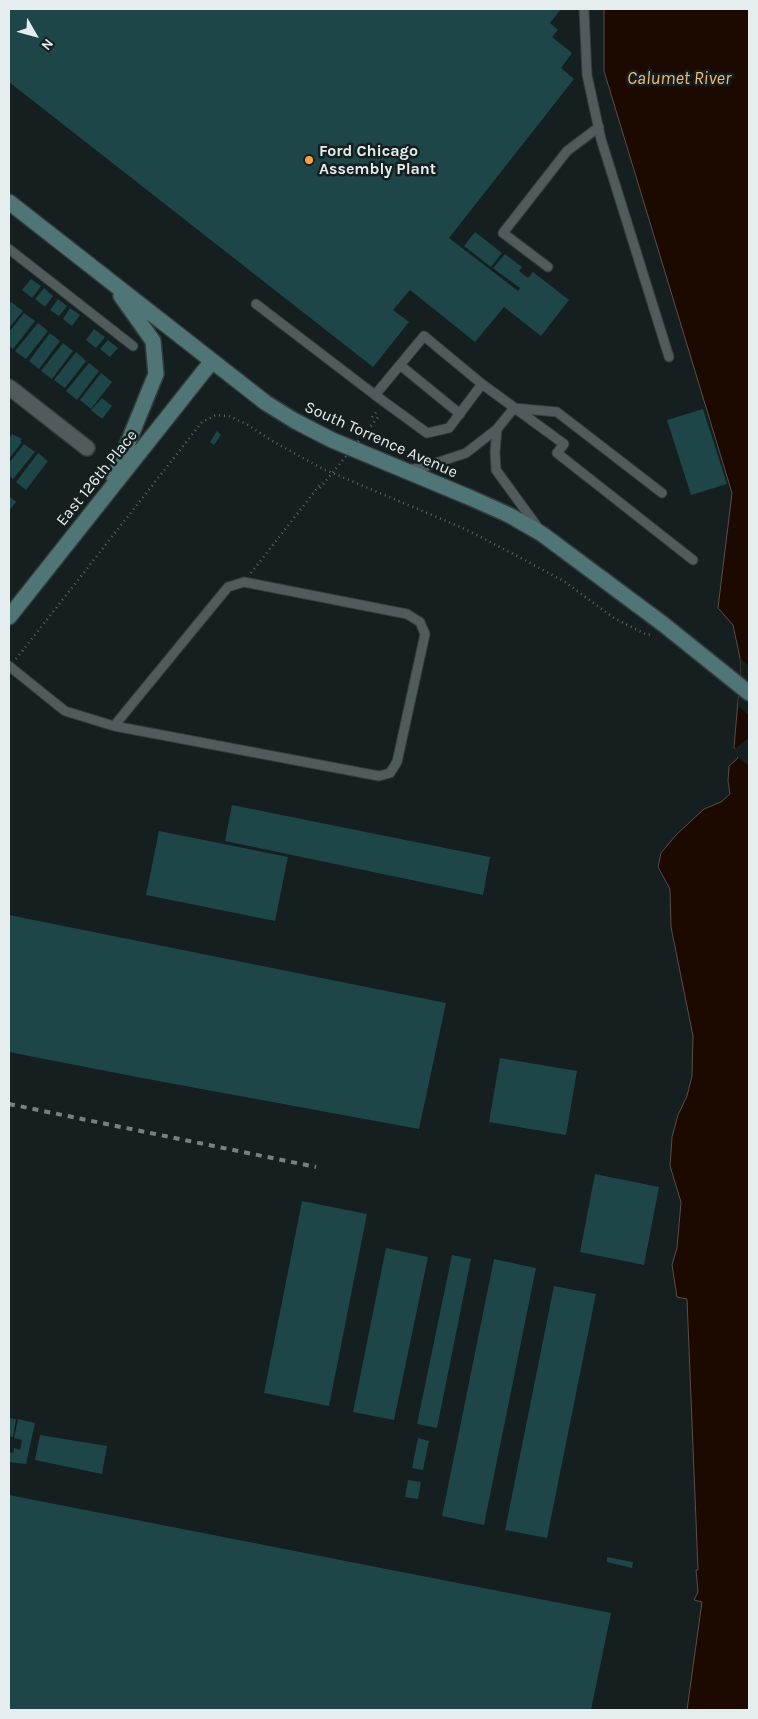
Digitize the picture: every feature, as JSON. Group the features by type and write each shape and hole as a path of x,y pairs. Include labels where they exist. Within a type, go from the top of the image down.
{"main road":[{"name":"South Torrence Avenue","path":"9,202 266,403 295,421 362,454 471,498 542,534 674,634 749,694"},
{"path":"108,492 156,374 153,341 114,284"},
{"name":"East 126th Place","path":"9,617 212,361"}],"street":[{"path":"9,387 87,448"}],"lane":[{"path":"584,9 587,75 599,127 633,244 669,357"},
{"path":"548,267 503,233 567,151 599,127"},
{"path":"9,249 133,346"},
{"path":"256,304 375,395 427,432 449,428 482,384"},
{"path":"375,395 424,336 482,384 564,444 557,453 693,560"},
{"path":"400,365 460,414"},
{"path":"404,471 466,454 497,429 514,408"},
{"path":"514,408 557,412 662,493"},
{"path":"497,429 496,470 542,534"},
{"path":"9,667 65,711 114,726 380,776 390,773 397,762 425,634 420,622 407,614 244,582 228,587 114,726"}],"path":[{"path":"9,667 202,422 216,415 229,416 323,469 456,525 489,541 565,582 614,618 647,635 674,634"},
{"path":"320,488 379,416"},
{"path":"244,582 322,482"}],"water":[{"name":"Calumet River","path":"604,9 749,9 749,1710 687,1710 702,1602 694,1600 698,1592 696,1570 698,1570 687,1299 677,1297 672,1265 677,1248 681,1202 670,1166 672,1137 692,1076 693,1036 671,927 670,889 658,867 661,853 676,835 704,809 721,802 730,794 728,781 729,766 738,758 734,747 741,667 740,658 733,625 718,608 732,493 604,71"}],"pier":[{"path":"740,658 749,666 749,715 738,706"},
{"path":"749,738 749,766 735,755 733,750"}],"building":[{"name":"Ford Chicago Assembly Plant","path":"9,9 561,9 550,23 558,30 552,37 572,53 561,68 574,79 449,238 518,291 520,288 493,268 505,254 522,267 519,271 528,278 533,272 569,300 541,336 504,307 475,342 410,290 393,310 409,322 373,367 9,82"},
{"path":"475,232 502,253 491,267 464,246"},
{"path":"31,279 41,286 32,298 22,290"},
{"path":"44,288 53,296 45,307 35,299"},
{"path":"58,299 67,306 59,316 50,310"},
{"path":"11,302 23,311 9,328 9,306"},
{"path":"70,308 80,315 72,326 63,319"},
{"path":"24,313 35,321 13,349 9,346 9,332"},
{"path":"38,323 48,331 26,359 15,351"},
{"path":"94,329 105,337 96,348 86,340"},
{"path":"50,333 60,341 39,369 29,361"},
{"path":"108,340 118,348 110,357 100,349"},
{"path":"63,343 73,351 52,379 41,371"},
{"path":"76,352 86,361 65,388 54,380"},
{"path":"89,363 99,371 77,400 66,391"},
{"path":"101,373 112,382 91,409 80,400"},
{"path":"102,398 112,406 102,419 91,410"},
{"path":"703,409 727,484 691,495 667,420"},
{"path":"217,431 221,435 214,445 210,442"},
{"path":"12,434 22,439 20,441 22,442 9,459 9,438"},
{"path":"24,444 35,452 13,479 9,476 9,463"},
{"path":"38,453 48,461 26,490 16,482"},
{"path":"9,496 16,502 9,511"},
{"path":"232,805 490,857 483,895 225,841"},
{"path":"159,831 288,857 275,921 146,895"},
{"path":"9,915 446,1003 419,1129 9,1052"},
{"path":"500,1058 577,1071 566,1135 489,1122"},
{"path":"595,1174 659,1187 644,1265 580,1252"},
{"path":"302,1201 367,1214 329,1406 264,1393"},
{"path":"386,1248 428,1257 394,1420 353,1412"},
{"path":"452,1255 471,1259 437,1428 417,1424"},
{"path":"494,1259 536,1268 484,1525 442,1516"},
{"path":"554,1286 596,1294 547,1538 505,1530"},
{"path":"9,1418 16,1419 13,1437 9,1436"},
{"path":"18,1419 35,1423 26,1464 9,1462 9,1452 13,1453 14,1448 20,1450 22,1440 14,1438"},
{"path":"40,1435 107,1446 102,1474 35,1460"},
{"path":"418,1438 429,1441 423,1470 412,1468"},
{"path":"408,1480 421,1482 418,1499 405,1497"},
{"path":"9,1495 611,1613 591,1710 9,1710"},
{"path":"607,1557 633,1562 632,1568 607,1562"}],"railway":[{"path":"9,1104 316,1167"}],"place":[{"name":"Ford Chicago Assembly Plant","path":"309,160"}]}
